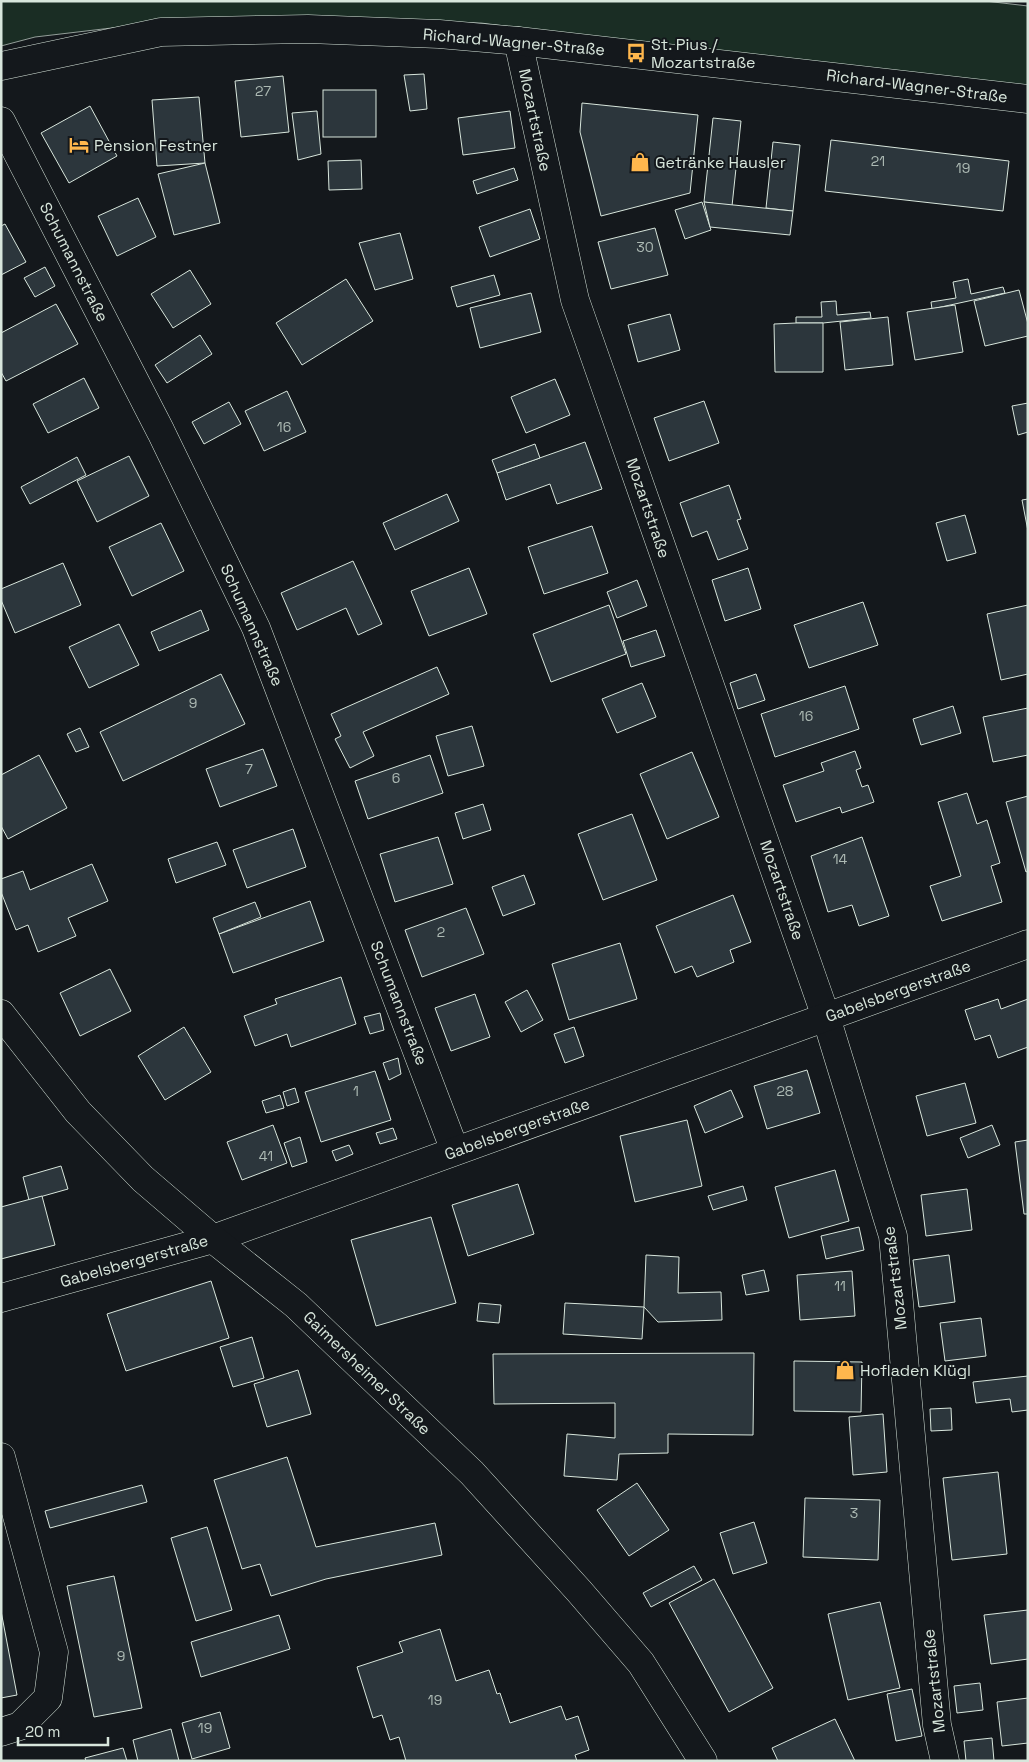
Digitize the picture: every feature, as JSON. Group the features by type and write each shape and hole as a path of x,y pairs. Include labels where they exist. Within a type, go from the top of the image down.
{"street":[{"name":"Richard-Wagner-Straße","path":"1,66 161,32 308,29 439,34 518,41 1028,99"},
{"name":"Mozartstraße","path":"518,41 575,300 826,1018 893,1236 937,1725 945,1761"},
{"name":"Schumannstraße","path":"1,121 156,423 256,628 455,1151"},
{"name":"Gabelsbergerstraße","path":"1,1298 213,1239 1028,944"},
{"name":"Gaimersheimer Straße","path":"1,1014 78,1112 143,1179 213,1239 296,1305 472,1473 579,1591 641,1664 703,1761"},
{"path":"1,1457 54,1652 48,1698 20,1726 1,1732"}],"green space":[{"path":"1,1 985,1 1028,6 1028,92 481,23 188,19 35,37 1,46"}],"building":[{"path":"424,74 427,109 410,111 404,75"},
{"path":"283,76 289,132 241,137 235,81"},
{"path":"323,90 376,90 376,137 323,137"},
{"path":"199,97 205,163 157,166 152,100"},
{"name":"Getränke Hausler","path":"582,103 698,115 690,193 601,216 580,132"},
{"name":"Pension Festner","path":"90,106 117,156 69,183 41,133"},
{"path":"317,111 321,154 298,160 292,113"},
{"path":"510,111 515,148 463,155 458,118"},
{"path":"713,118 741,121 732,206 704,202"},
{"path":"831,140 1009,161 1003,211 825,191"},
{"path":"773,142 800,145 793,211 766,208"},
{"path":"361,160 362,189 329,190 328,161"},
{"path":"205,163 220,223 174,235 158,174"},
{"path":"514,168 518,180 477,194 473,181"},
{"path":"138,198 156,237 117,256 98,216"},
{"path":"702,202 711,230 685,239 675,210"},
{"path":"704,202 793,211 790,235 710,227"},
{"path":"530,209 540,239 490,257 479,227"},
{"path":"5,224 26,262 1,275 1,226"},
{"path":"655,228 668,275 611,289 598,242"},
{"path":"400,233 413,279 375,290 359,243"},
{"path":"45,267 55,286 35,297 24,278"},
{"path":"190,270 211,304 173,328 151,294"},
{"path":"494,275 500,295 457,307 451,287"},
{"path":"346,279 373,321 302,365 276,323"},
{"path":"968,279 971,294 1003,287 1005,293 932,309 931,302 956,298 953,282"},
{"path":"1019,290 1028,324 1028,336 985,346 974,301"},
{"path":"531,293 541,332 480,348 470,308"},
{"path":"836,301 837,315 870,312 871,318 823,323 796,323 796,317 822,317 821,302"},
{"path":"56,304 78,344 6,381 1,372 1,333"},
{"path":"955,305 963,352 915,360 907,312"},
{"path":"670,314 680,350 638,362 628,325"},
{"path":"888,317 893,365 845,370 840,322"},
{"path":"823,323 823,372 775,372 774,324"},
{"path":"200,335 212,354 167,383 155,365"},
{"path":"84,378 99,408 48,433 33,404"},
{"path":"555,379 570,415 526,433 511,397"},
{"path":"287,391 306,432 264,451 245,411"},
{"path":"704,401 719,443 669,461 654,418"},
{"path":"229,402 241,424 204,444 192,422"},
{"path":"1028,403 1028,432 1018,435 1012,406"},
{"path":"585,442 602,489 557,504 550,484 506,500 497,473"},
{"path":"535,444 540,458 497,473 492,460"},
{"path":"129,456 149,496 97,522 77,481"},
{"path":"77,457 86,475 30,504 21,487"},
{"path":"729,485 741,519 737,520 748,549 718,560 707,531 692,537 680,503"},
{"path":"447,494 459,521 395,550 383,523"},
{"path":"1028,499 1028,531 1022,500"},
{"path":"965,515 976,553 947,561 936,523"},
{"path":"161,523 184,571 132,596 109,547"},
{"path":"592,526 608,573 544,594 528,547"},
{"path":"353,561 382,624 358,635 346,608 297,630 281,593"},
{"path":"63,563 81,605 15,633 1,600 1,589"},
{"path":"469,568 487,614 429,636 411,591"},
{"path":"748,568 761,609 725,621 712,580"},
{"path":"637,580 647,606 617,618 607,592"},
{"path":"863,602 878,645 809,668 794,625"},
{"path":"609,605 626,654 551,682 533,634"},
{"path":"1028,605 1028,674 1001,680 987,614"},
{"path":"201,610 209,630 159,651 151,632"},
{"path":"119,624 139,665 89,688 69,647"},
{"path":"656,630 665,656 631,667 623,641"},
{"path":"437,667 449,694 363,732 374,756 350,768 335,739 341,736 331,714"},
{"path":"221,674 245,724 123,781 100,732"},
{"path":"756,674 765,700 738,709 730,683"},
{"path":"642,683 656,717 617,733 602,699"},
{"path":"845,686 859,729 775,757 761,714"},
{"path":"953,706 961,733 921,745 913,719"},
{"path":"1028,708 1028,755 993,762 983,717"},
{"path":"472,726 484,766 448,776 436,736"},
{"path":"80,728 89,747 76,752 67,734"},
{"path":"263,749 277,786 220,807 206,769"},
{"path":"855,751 861,768 856,770 862,787 868,785 874,802 842,813 840,807 796,822 783,785 824,771 821,763"},
{"path":"692,752 719,817 667,839 640,774"},
{"path":"39,755 67,808 8,839 1,826 1,775"},
{"path":"430,755 443,793 368,819 355,781"},
{"path":"967,793 977,824 987,820 1000,863 991,866 1002,902 942,921 930,886 961,876 938,802"},
{"path":"1028,796 1028,871 1026,872 1006,802"},
{"path":"483,804 491,830 463,839 455,813"},
{"path":"632,814 657,880 603,900 578,834"},
{"path":"293,829 306,867 247,888 233,850"},
{"path":"438,837 453,884 395,902 380,854"},
{"path":"862,837 889,916 859,926 852,905 828,912 811,856"},
{"path":"217,842 226,865 176,883 168,859"},
{"path":"92,864 108,901 68,918 76,936 38,952 28,925 16,930 1,892 1,879 23,871 30,890"},
{"path":"524,875 535,904 503,916 492,887"},
{"path":"733,895 751,942 730,950 734,962 697,977 692,966 675,973 656,926"},
{"path":"310,901 324,941 233,973 219,934"},
{"path":"255,902 261,917 219,934 213,918"},
{"path":"466,908 484,954 422,977 405,930"},
{"path":"620,943 637,999 569,1020 552,964"},
{"path":"110,969 131,1011 80,1036 60,993"},
{"path":"341,977 356,1024 291,1047 287,1034 255,1046 244,1016 277,1004 275,999"},
{"path":"527,990 543,1020 521,1032 505,1002"},
{"path":"475,994 490,1037 451,1051 435,1008"},
{"path":"998,999 1001,1009 1028,999 1028,1047 998,1058 990,1035 975,1040 965,1010"},
{"path":"380,1013 384,1030 370,1034 364,1017"},
{"path":"184,1027 211,1072 165,1100 138,1056"},
{"path":"574,1027 584,1056 565,1063 554,1034"},
{"path":"398,1058 401,1074 389,1080 383,1063"},
{"path":"807,1070 820,1113 767,1129 754,1086"},
{"path":"375,1071 391,1120 321,1142 305,1092"},
{"path":"965,1083 976,1123 927,1136 916,1096"},
{"path":"295,1088 299,1102 287,1106 283,1092"},
{"path":"731,1090 743,1117 705,1133 694,1106"},
{"path":"280,1095 284,1108 266,1113 262,1101"},
{"path":"687,1120 702,1186 635,1202 620,1136"},
{"path":"273,1125 287,1163 242,1180 227,1142"},
{"path":"992,1125 1000,1145 968,1158 960,1138"},
{"path":"393,1128 397,1139 380,1144 376,1133"},
{"path":"300,1137 307,1162 292,1167 284,1143"},
{"path":"1028,1140 1028,1214 1024,1214 1015,1142"},
{"path":"349,1145 353,1154 336,1161 332,1151"},
{"path":"61,1166 68,1189 29,1200 23,1177"},
{"path":"835,1170 849,1221 789,1238 775,1187"},
{"path":"518,1184 534,1234 468,1256 452,1205"},
{"path":"743,1186 747,1200 713,1210 708,1196"},
{"path":"967,1189 972,1230 926,1236 921,1195"},
{"path":"42,1196 55,1245 1,1259 1,1207"},
{"path":"431,1217 456,1303 376,1326 351,1240"},
{"path":"859,1227 864,1250 826,1259 821,1236"},
{"path":"646,1255 679,1257 678,1293 721,1292 722,1320 658,1322 644,1307"},
{"path":"949,1255 955,1302 919,1307 913,1260"},
{"path":"764,1270 769,1291 746,1295 742,1275"},
{"path":"852,1271 855,1316 800,1320 797,1275"},
{"path":"211,1281 229,1338 126,1371 107,1314"},
{"path":"479,1303 501,1305 499,1323 477,1321"},
{"path":"565,1303 644,1307 642,1339 563,1334"},
{"path":"981,1318 986,1356 945,1361 940,1323"},
{"path":"252,1337 264,1378 233,1387 220,1347"},
{"path":"754,1353 753,1435 668,1434 668,1453 619,1454 617,1480 564,1476 567,1434 615,1438 615,1403 494,1404 493,1354"},
{"path":"794,1361 862,1362 861,1412 794,1411"},
{"path":"298,1370 311,1414 267,1427 254,1384"},
{"path":"1028,1376 1028,1410 1012,1412 1010,1399 976,1403 973,1382"},
{"path":"951,1408 952,1430 931,1431 930,1409"},
{"path":"883,1414 887,1472 853,1475 849,1417"},
{"path":"287,1457 316,1547 435,1523 442,1555 326,1579 271,1596 260,1564 242,1569 214,1480"},
{"path":"998,1472 1007,1554 952,1560 943,1478"},
{"path":"637,1483 669,1530 629,1556 597,1510"},
{"path":"142,1485 147,1502 50,1528 45,1511"},
{"path":"805,1498 880,1500 878,1560 803,1557"},
{"path":"754,1522 767,1563 733,1574 720,1533"},
{"path":"207,1527 232,1610 196,1621 171,1538"},
{"path":"694,1566 702,1580 651,1607 643,1593"},
{"path":"114,1576 142,1708 94,1717 67,1586"},
{"path":"714,1579 773,1688 729,1712 669,1603"},
{"path":"880,1602 900,1688 848,1700 828,1614"},
{"path":"1028,1610 1028,1659 991,1664 984,1615"},
{"path":"1,1611 17,1695 1,1698"},
{"path":"279,1615 290,1649 201,1677 191,1642"},
{"path":"440,1629 456,1681 489,1670 497,1694 500,1693 510,1723 561,1706 566,1720 578,1716 589,1750 575,1755 577,1761 406,1761 399,1737 390,1740 382,1715 373,1718 357,1667 403,1652 399,1642"},
{"path":"980,1683 983,1710 957,1713 954,1686"},
{"path":"912,1689 922,1736 896,1741 887,1694"},
{"path":"1028,1698 1028,1743 1002,1746 997,1702"},
{"path":"220,1712 230,1748 192,1759 182,1723"},
{"path":"835,1719 855,1761 778,1761 772,1748"},
{"path":"171,1729 179,1761 138,1761 133,1740"},
{"path":"992,1738 994,1761 966,1761 964,1741"},
{"path":"123,1748 127,1761 86,1761 85,1758"}],"place":[{"name":"St. Pius / Mozartstraße","path":"636,53"},
{"name":"Pension Festner","path":"79,145"},
{"name":"Getränke Hausler","path":"640,162"},
{"name":"Hofladen Klügl","path":"845,1370"}]}
